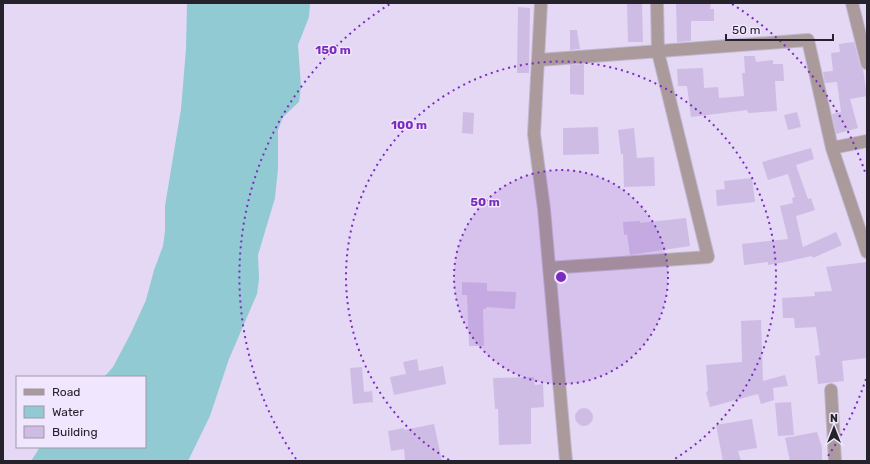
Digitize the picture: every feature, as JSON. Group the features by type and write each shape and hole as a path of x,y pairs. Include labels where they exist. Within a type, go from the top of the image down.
{"street":[{"path":"541,3 534,134 549,268 566,461"},
{"path":"549,268 708,257 658,52 657,3"},
{"path":"852,3 867,63"},
{"path":"539,60 808,40 832,148 867,252"},
{"path":"832,148 867,141"},
{"path":"831,390 835,461"}],"water":[{"path":"187,3 310,3 309,17 298,45 301,87 299,102 283,117 278,130 278,169 275,198 258,255 259,279 257,294 229,359 210,416 188,461 31,461 39,448 146,448 146,376 105,376 113,367 146,300 154,270 163,246 165,231 165,206 181,109 186,49"}],"building":[{"path":"627,3 642,3 643,42 628,42"},
{"path":"676,3 711,3 710,9 714,9 714,21 691,21 691,41 677,42"},
{"path":"518,7 530,8 529,73 517,73"},
{"path":"570,30 577,30 580,49 570,50"},
{"path":"854,42 860,65 863,69 867,96 850,99 858,128 836,134 832,114 841,112 837,82 825,83 823,72 833,71 831,53 840,52 839,44"},
{"path":"744,56 755,56 756,62 773,60 773,64 783,64 784,81 775,81 777,111 748,113 747,110 691,117 687,86 678,86 677,69 703,68 704,88 718,87 719,98 744,96 742,73 745,73"},
{"path":"584,64 584,95 570,94 570,65"},
{"path":"463,112 474,113 473,134 462,133"},
{"path":"797,112 801,127 788,130 784,115"},
{"path":"598,127 599,154 563,155 563,128"},
{"path":"634,128 637,158 654,157 655,186 624,187 623,154 621,154 618,130"},
{"path":"811,148 814,159 796,165 808,199 811,198 815,210 796,216 803,247 836,232 842,245 813,258 812,256 768,265 768,262 744,265 742,244 788,239 780,206 793,203 792,198 795,197 788,174 768,180 762,162"},
{"path":"752,178 755,202 717,206 716,190 725,189 724,181"},
{"path":"686,218 690,246 630,255 627,234 624,235 623,222 640,221 640,223"},
{"path":"867,262 867,358 842,361 844,381 818,384 815,356 820,355 816,327 795,328 794,318 783,318 782,298 815,296 814,292 832,291 826,267"},
{"path":"462,282 487,283 487,291 516,292 515,309 486,307 486,309 483,309 484,346 469,346 467,295 462,295"},
{"path":"761,320 763,381 785,375 788,386 773,388 774,400 761,404 758,394 710,407 706,392 708,391 706,365 742,362 741,321"},
{"path":"417,359 419,371 443,366 446,384 394,395 390,377 406,374 403,362"},
{"path":"362,367 364,392 372,391 373,402 353,404 350,368"},
{"path":"534,377 535,385 543,384 544,407 531,408 531,444 499,445 498,409 495,409 493,378"},
{"path":"791,402 794,435 778,436 775,403"},
{"path":"584,408 590,411 593,417 590,423 584,426 578,423 575,417 578,411"},
{"path":"752,419 757,448 738,451 741,461 723,461 716,425"},
{"path":"434,424 442,461 405,461 404,449 391,451 388,431 404,428 404,430"},
{"path":"817,432 822,447 822,461 790,461 785,438"}]}
